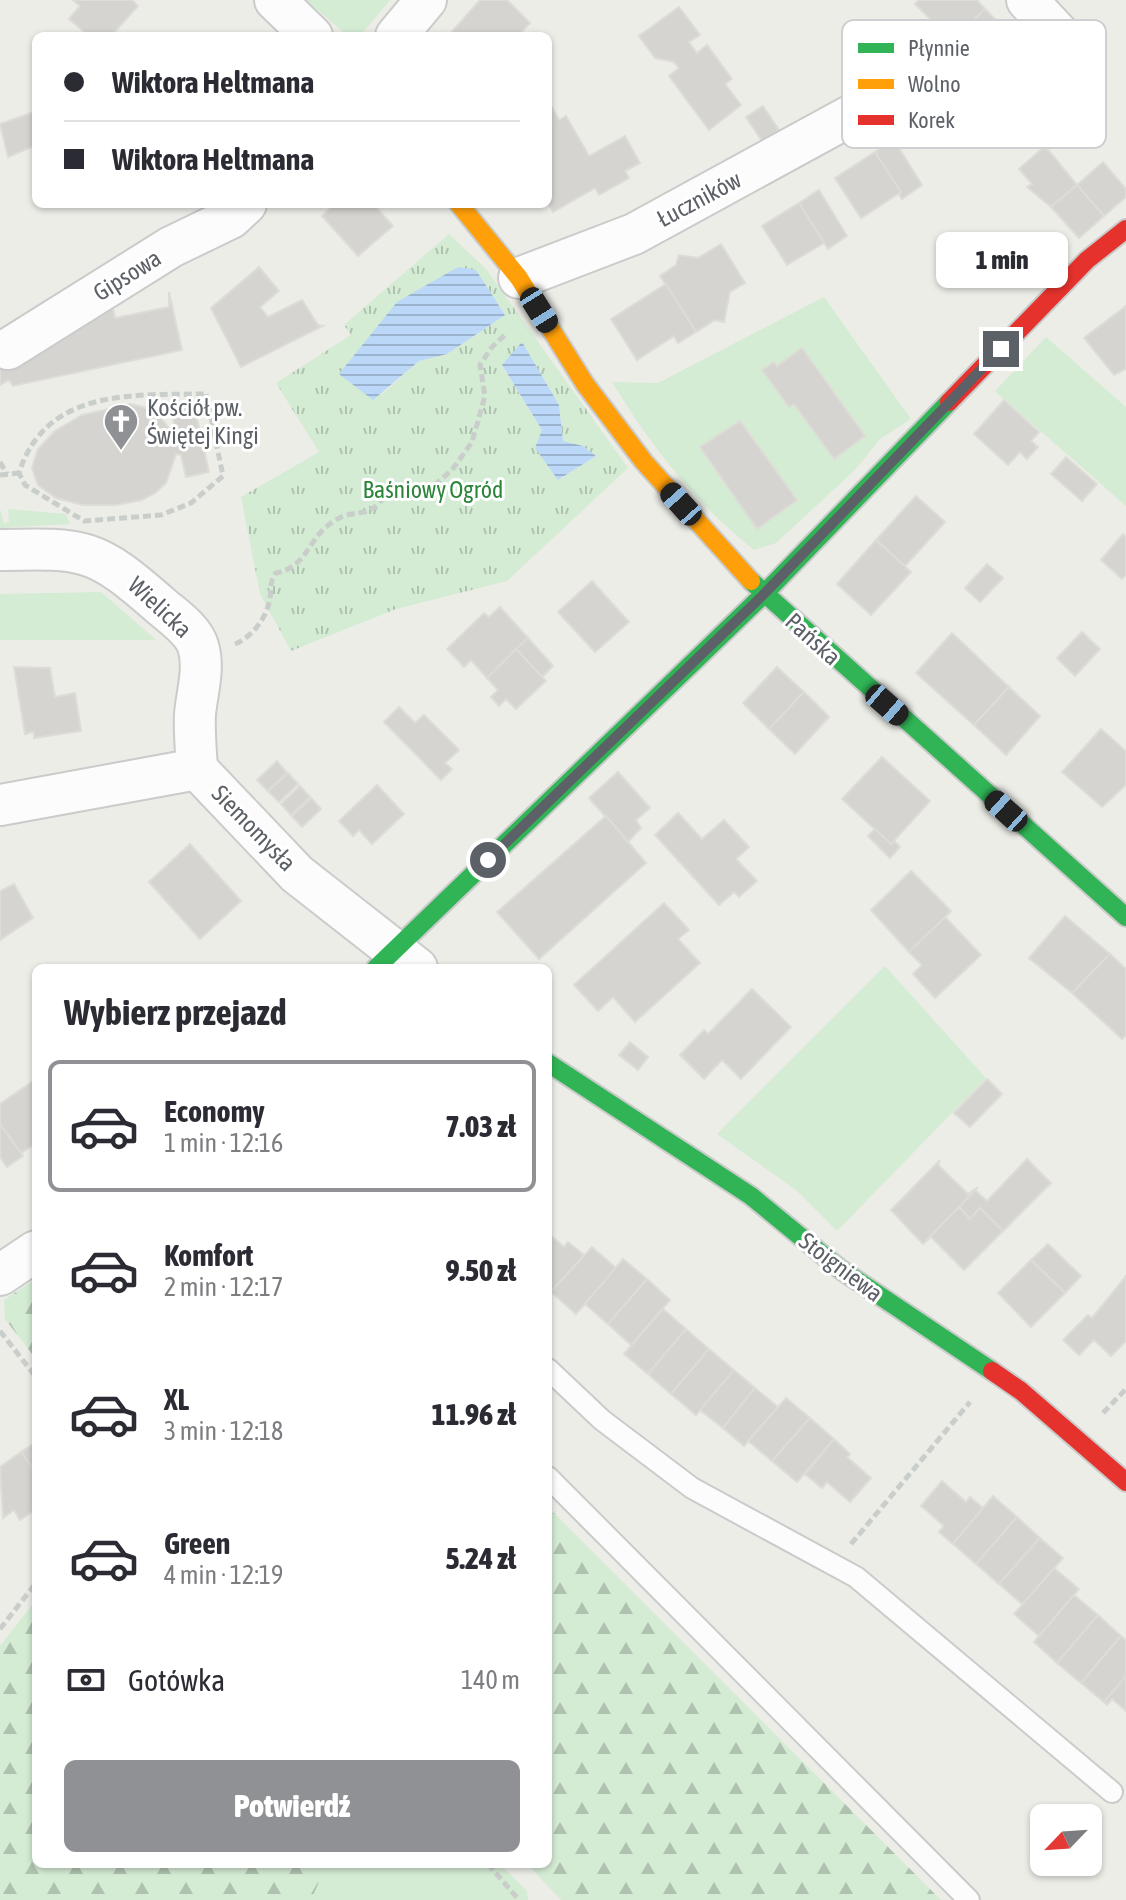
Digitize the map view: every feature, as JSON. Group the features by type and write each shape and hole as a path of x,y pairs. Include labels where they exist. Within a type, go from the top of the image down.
{"street":[{"path":"275,0 308,32"},
{"path":"399,32 426,0"},
{"path":"1027,0 1046,20"},
{"name":"Łuczników","path":"529,294 842,120"},
{"name":"Gipsowa","path":"8,349 171,247 231,218 242,208"},
{"name":"Pańska","path":"462,208 529,294 585,384 644,462 763,595 1126,917"},
{"path":"396,962 763,595 1087,260 1126,229"},
{"name":"Wielicka","path":"0,550 57,549 90,553 122,572 187,629 198,644 201,665 195,717 197,769"},
{"name":"Siemomysła","path":"0,805 197,769 297,874 396,962"},
{"name":"Stoigniewa","path":"552,1066 751,1196 840,1269 1021,1391 1126,1482"},
{"path":"0,1275 32,1254"}],"lane":[{"path":"552,1373 602,1420 692,1488 856,1577 1112,1792"},
{"path":"552,1481 969,1900"}],"path":[{"path":"201,665 219,647 249,638 270,599 270,583 276,573 292,569 301,562 307,547 335,520 352,513 365,514 377,507 386,494 432,487 452,470 472,442 485,396 480,365 529,294"},
{"path":"206,394 223,476 191,503 161,515 84,521 25,485 19,473 32,442 57,418 88,403 118,395 206,394"},
{"path":"0,462 3,475 19,473"},
{"path":"0,1331 32,1372"},
{"path":"849,1549 857,1533 965,1408 990,1370"},
{"path":"0,1629 32,1588"},
{"path":"491,1868 519,1900"}],"green space":[{"path":"306,0 390,0 363,32 343,32"},
{"name":"Baśniowy Ogród","path":"449,234 486,269 628,468 507,581 396,609 291,651 260,594 241,497 319,452 276,383 351,335 344,325","holes":["476,270 505,315 447,354 419,361 380,396","522,343 559,405 563,441 583,446 596,456 559,480 542,430 502,366"]},
{"path":"824,297 911,419 880,439 855,470 776,543 754,550 693,493 642,429 612,382 658,383"},
{"path":"1046,337 1126,407 1126,506 995,391"},
{"path":"0,509 4,523 9,522 8,509 66,514 70,524 0,528"},
{"path":"101,592 156,640 0,640 0,594"},
{"path":"885,966 986,1078 837,1231 796,1190 717,1134"},
{"path":"32,1282 32,1354 5,1319 4,1300"},
{"path":"552,1511 941,1900 561,1900 531,1868 552,1868"},
{"path":"32,1605 32,1868 325,1868 311,1900 0,1900 0,1646"},
{"path":"325,1868 504,1868 527,1891 528,1900 311,1900"}],"water":[{"path":"458,267 476,270 505,315 447,354 419,361 373,400 339,374 397,302"},
{"path":"522,342 559,405 563,441 583,446 596,456 558,480 535,448 542,430 502,365"}],"building":[{"path":"73,0 132,0 138,6 115,32 84,32 69,19 80,6"},
{"path":"480,0 507,0 530,23 522,32 452,32"},
{"path":"919,0 977,0 985,9 974,20 931,20 915,4"},
{"path":"679,7 700,35 689,42 697,53 707,45 732,79 725,84 741,105 709,130 669,76 679,68 674,62 655,58 639,36"},
{"path":"985,9 996,20 974,20"},
{"path":"763,106 779,130 762,141 746,117"},
{"path":"552,108 559,120 566,116 589,156 625,136 640,163 625,171 629,178 599,195 595,188 553,212"},
{"path":"32,113 32,147 8,157 0,124"},
{"path":"881,148 899,148 922,185 902,199 875,152"},
{"path":"1047,148 1077,185 1051,207 1027,187 1032,184 1019,169"},
{"path":"875,152 901,192 861,218 835,178"},
{"path":"1103,162 1126,189 1126,197 1104,216 1077,185"},
{"path":"1077,185 1104,216 1079,238 1051,207"},
{"path":"819,190 847,236 828,249 799,203"},
{"path":"799,203 824,243 787,265 762,226"},
{"path":"331,208 377,208 393,226 358,256 322,216"},
{"path":"721,244 745,283 730,292 724,322 715,320 696,332 660,276 676,265 679,255 698,258"},
{"path":"259,267 279,291 260,307 268,317 302,300 318,325 323,326 241,367 211,308"},
{"path":"666,284 696,332 678,343 674,336 637,360 611,319"},
{"path":"169,292 182,350 13,386 9,380 0,385 0,367 111,300 115,318 169,307"},
{"path":"1126,306 1126,369 1114,375 1084,338"},
{"path":"802,348 865,436 834,459 794,404 789,407 762,370 774,362 777,366"},
{"path":"1004,400 1039,432 1031,441 1038,447 1027,459 1020,452 1008,465 974,434"},
{"name":"Kościół pw. Świętej Kingi","path":"193,401 209,472 186,477 181,455 176,454 166,483 155,493 142,500 116,505 83,505 56,498 38,485 32,468 38,449 55,431 82,415 131,404 147,408 161,418 171,431 175,429 171,407"},
{"path":"740,421 797,500 757,529 700,447"},
{"path":"1066,457 1097,484 1082,501 1051,474"},
{"path":"916,496 945,522 905,566 876,540"},
{"path":"1123,534 1126,537 1126,575 1122,579 1101,560"},
{"path":"876,540 911,572 871,615 837,584"},
{"path":"987,564 1003,578 980,602 965,588"},
{"path":"592,581 629,622 595,652 558,612"},
{"path":"500,607 528,638 487,678 471,660 464,667 447,649 484,613 489,617"},
{"path":"1082,632 1100,649 1075,676 1057,658"},
{"path":"952,633 1009,687 974,725 916,673"},
{"path":"528,638 553,666 542,677 516,649"},
{"path":"516,649 546,681 516,709 506,699 499,706 491,697 498,690 487,678"},
{"path":"14,667 50,668 55,697 75,693 81,731 34,738 34,732 25,734"},
{"path":"777,667 804,692 769,729 743,703"},
{"path":"1009,687 1040,716 1006,755 974,725"},
{"path":"804,692 829,717 795,754 769,729"},
{"path":"399,707 415,723 424,715 459,750 445,763 452,769 441,780 384,722"},
{"path":"1101,729 1126,751 1126,785 1102,807 1062,772"},
{"path":"882,757 930,801 891,844 842,799"},
{"path":"277,761 287,773 268,791 257,780"},
{"path":"618,772 650,808 636,820 641,828 628,842 589,798"},
{"path":"288,773 298,784 279,802 268,791"},
{"path":"377,785 404,814 372,844 359,830 353,836 339,821"},
{"path":"300,786 310,797 291,815 281,804"},
{"path":"311,798 321,809 302,827 292,816"},
{"path":"678,813 702,839 724,820 749,847 736,859 757,881 739,897 734,892 719,905 655,835"},
{"path":"606,816 646,863 539,959 497,912"},
{"path":"875,829 891,844 894,841 900,847 890,858 868,836"},
{"path":"190,844 241,901 200,939 149,882"},
{"path":"911,871 951,911 909,952 871,910"},
{"path":"14,884 33,918 0,940 0,891"},
{"path":"664,903 689,930 678,939 700,963 635,1022 613,997 598,1011 574,985"},
{"path":"1065,916 1110,954 1072,993 1029,958"},
{"path":"945,917 981,955 935,998 913,974 922,965 909,952"},
{"path":"1110,954 1126,969 1126,1035 1122,1039 1072,993"},
{"path":"752,989 791,1027 741,1079 722,1060 704,1079 680,1055 704,1030 708,1034"},
{"path":"630,1042 648,1057 638,1070 619,1055"},
{"path":"987,1079 1002,1094 970,1127 954,1113"},
{"path":"32,1082 32,1146 21,1153 0,1124 0,1104"},
{"path":"0,1124 23,1156 7,1167 0,1157"},
{"path":"1027,1159 1051,1183 1003,1231 980,1208 970,1219 959,1207 975,1190 987,1201"},
{"path":"940,1160 938,1165 968,1194 978,1187 923,1244 891,1210"},
{"path":"959,1207 970,1219 980,1208 1003,1231 964,1270 931,1237 923,1244"},
{"path":"552,1236 564,1247 568,1242 584,1255 552,1291"},
{"path":"1048,1244 1081,1276 1065,1293 1031,1260"},
{"path":"592,1247 616,1268 576,1314 552,1291"},
{"path":"623,1259 647,1279 608,1324 585,1304"},
{"path":"1031,1260 1065,1293 1031,1327 998,1293"},
{"path":"1126,1276 1126,1341 1111,1356 1094,1340 1079,1355 1063,1340 1088,1315 1092,1318"},
{"path":"647,1279 670,1300 631,1345 608,1324"},
{"path":"663,1309 686,1329 648,1374 624,1354"},
{"path":"686,1329 709,1349 671,1394 648,1374"},
{"path":"709,1349 734,1370 696,1415 671,1394"},
{"path":"734,1370 755,1388 723,1428 700,1410"},
{"path":"755,1388 778,1407 744,1446 723,1428"},
{"path":"786,1398 810,1418 772,1461 748,1441"},
{"path":"810,1418 834,1439 797,1482 772,1461"},
{"path":"834,1439 850,1454 847,1457 871,1478 850,1502 827,1482 822,1488 805,1474"},
{"path":"32,1445 32,1467 21,1452"},
{"path":"21,1452 32,1467 32,1512 20,1520 14,1510 3,1518 0,1467"},
{"path":"942,1481 966,1502 970,1497 983,1508 953,1544 939,1532 944,1526 921,1506"},
{"path":"993,1496 1017,1517 976,1564 953,1544"},
{"path":"1017,1517 1040,1538 999,1584 976,1564"},
{"path":"1040,1538 1063,1558 1023,1605 999,1584"},
{"path":"1054,1568 1079,1589 1039,1636 1014,1614"},
{"path":"1074,1595 1098,1615 1057,1663 1034,1642"},
{"path":"1098,1615 1121,1636 1081,1683 1057,1663"},
{"path":"1121,1636 1126,1640 1126,1676 1104,1702 1081,1683"},
{"path":"1126,1676 1126,1711 1112,1699 1107,1705 1104,1702"}],"traffic: fast":[{"path":"380,964 763,595 949,402"},
{"path":"751,581 1126,917"},
{"path":"552,1066 751,1196 840,1269 992,1371"}],"traffic: slow":[{"path":"462,208 519,278 585,384 644,462 751,581"}],"traffic: jam":[{"path":"949,402 1087,260 1126,229"},
{"path":"992,1371 1021,1391 1126,1482"}],"place":[{"name":"Kościół pw. Świętej Kingi","path":"121,452"}],"route":[{"path":"488,860 763,595 1001,349"}]}
